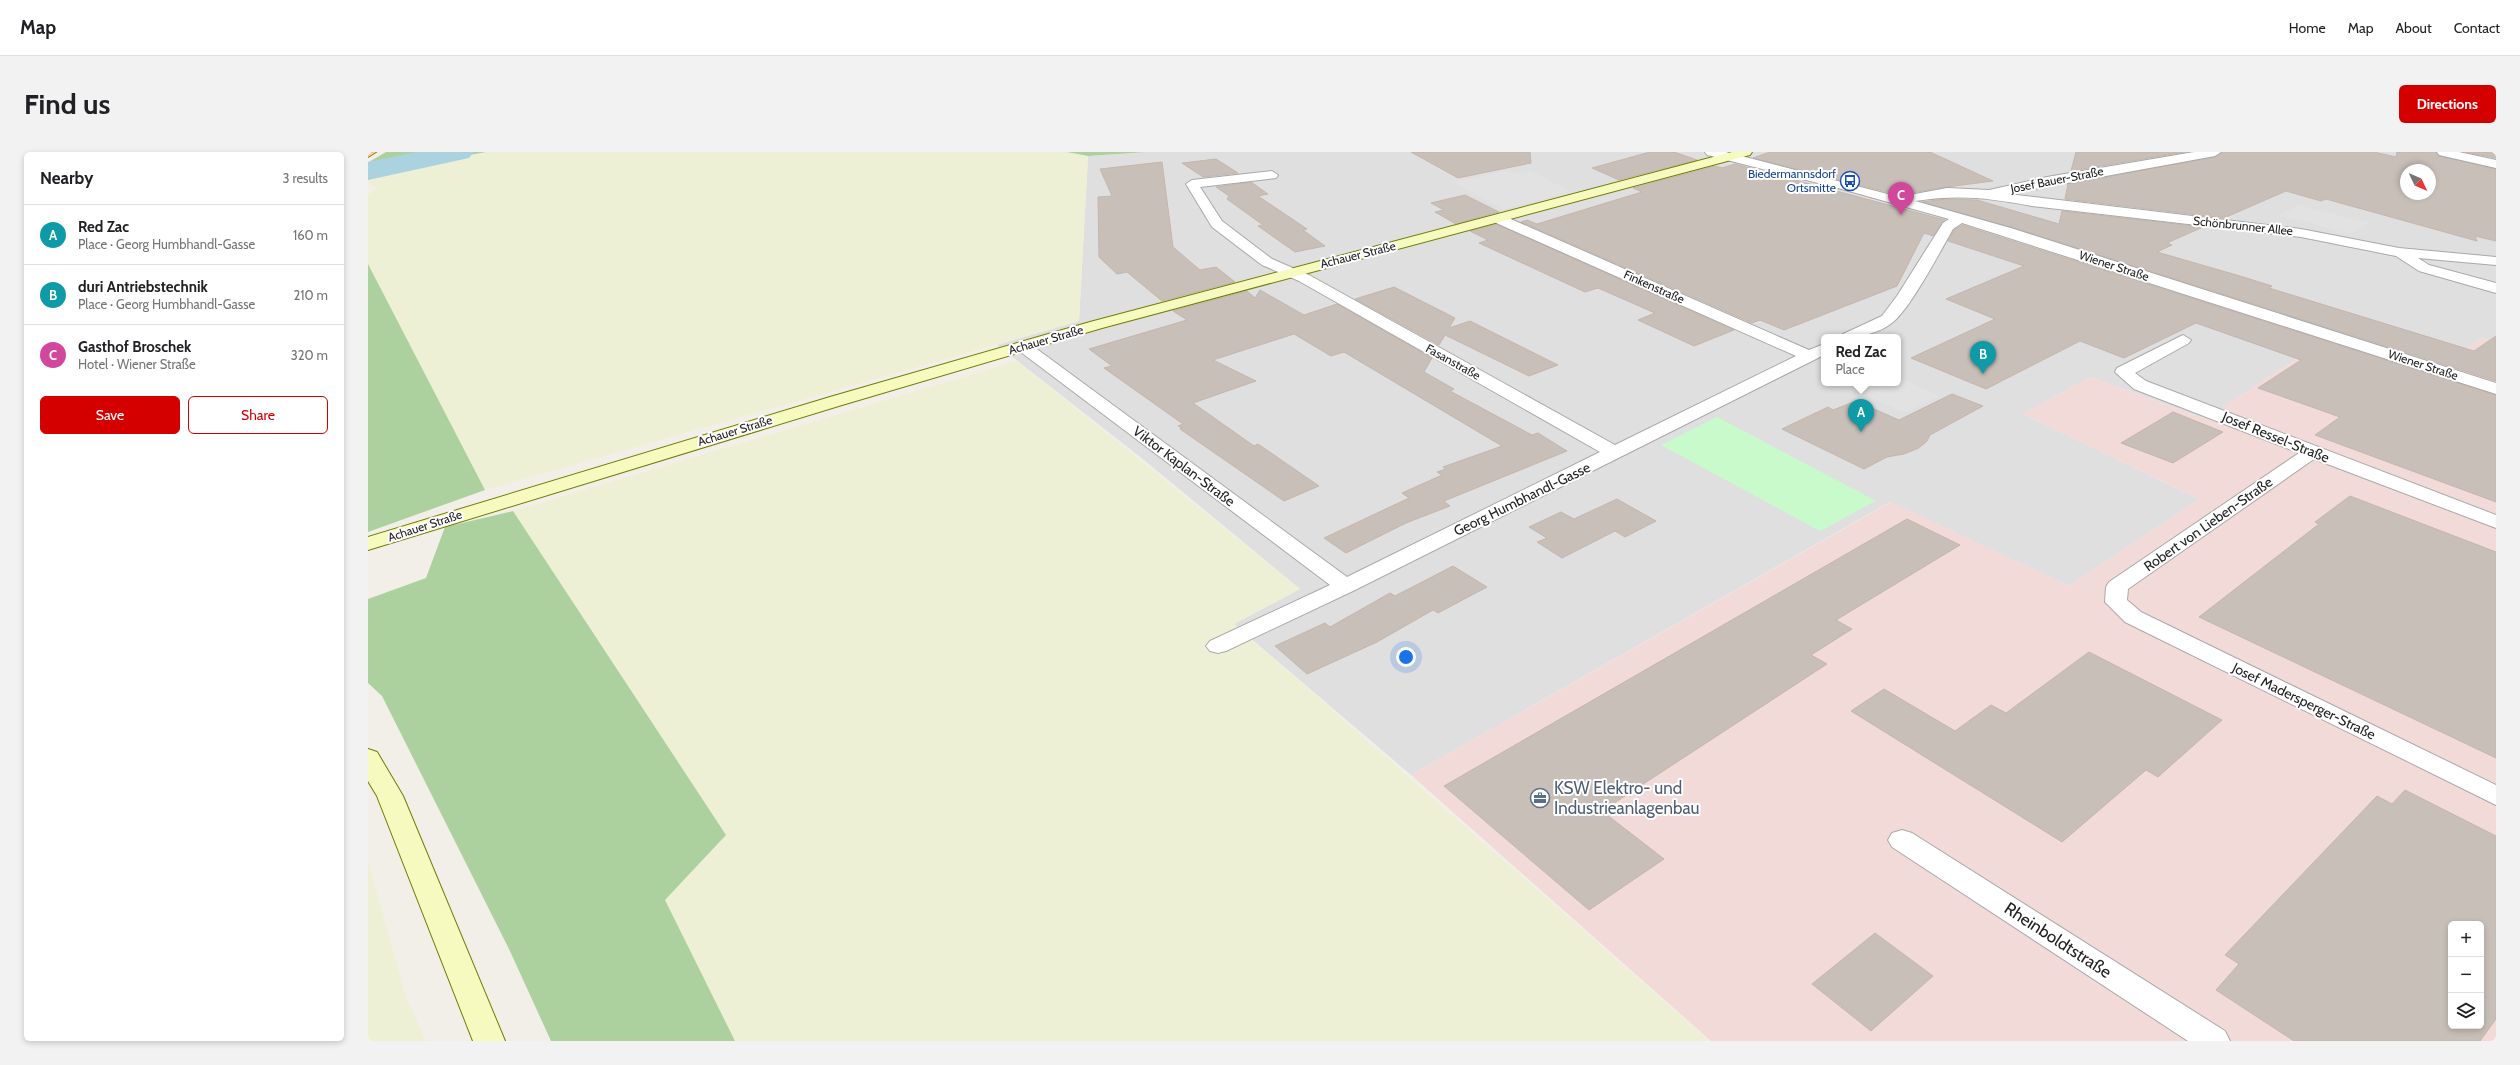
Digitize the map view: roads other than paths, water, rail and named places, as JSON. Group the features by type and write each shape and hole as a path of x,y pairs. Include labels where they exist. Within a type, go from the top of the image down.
{"street":[{"name":"Wiener Straße","path":"1711,152 1899,200 1961,218 2496,389"},
{"name":"Achauer Straße","path":"368,544 798,412 1024,347 1291,273 1499,219 1746,152"},
{"name":"Josef Bauer-Straße","path":"1899,200 1947,192 1989,194 2047,181 2215,152"},
{"path":"2443,152 2496,164"},
{"name":"Fasanstraße","path":"1272,175 1192,184 1217,224 1267,262 1291,273 1615,453"},
{"name":"Schönbrunner Allee","path":"1989,194 2032,202 2300,233 2399,252 2496,261"},
{"path":"1856,334 1888,319 1948,226 1961,218"},
{"name":"Finkenstraße","path":"1499,219 1817,352"},
{"path":"2399,252 2424,268 2496,288"},
{"name":"Josef Ressel-Straße","path":"2183,340 2123,372 2140,385 2293,442 2312,452 2496,522"},
{"name":"Viktor Kaplan-Straße","path":"1024,347 1345,586"},
{"name":"Georg Humbhandl-Gasse","path":"1218,646 1345,586 1817,352"},
{"name":"Robert von Lieben-Straße","path":"2116,602 2117,587 2312,452"},
{"name":"Josef Madersperger-Straße","path":"2116,602 2133,617 2496,796"},
{"path":"368,758 390,796 489,1041"},
{"name":"Rheinboldtstraße","path":"1902,840 2214,1041"}],"waterway":[{"path":"368,171 459,152"}],"place":[{"name":"Biedermannsdorf Ortsmitte","path":"1850,181"},
{"name":"Gasthof Broschek","path":"1901,215"},
{"name":"duri Antriebstechnik","path":"1983,374"},
{"name":"Red Zac","path":"1861,432"},
{"name":"KSW Elektro- und Industrieanlagenbau","path":"1540,798"}]}
